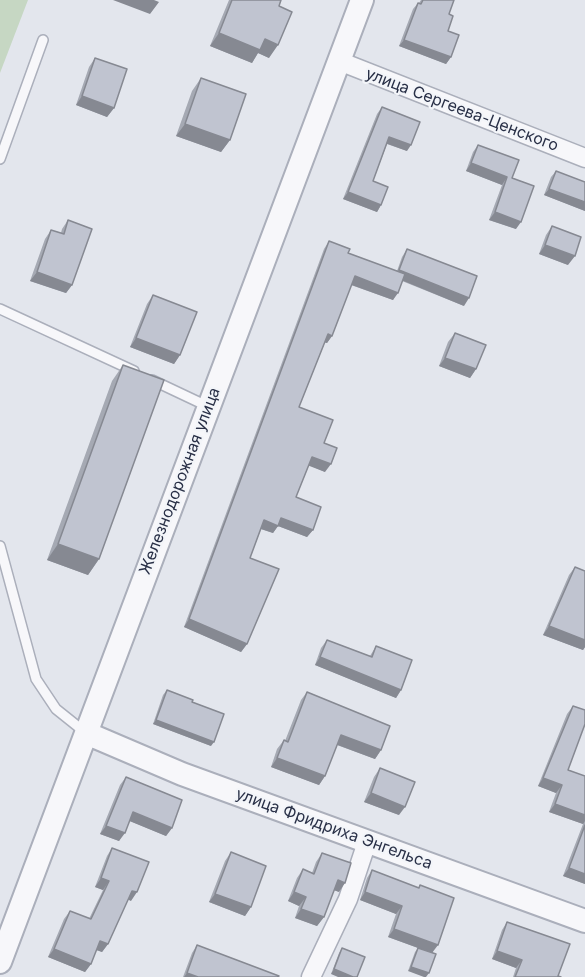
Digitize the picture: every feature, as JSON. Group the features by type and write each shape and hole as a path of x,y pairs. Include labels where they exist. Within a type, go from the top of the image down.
{"street":[{"name":"Железнодорожная улица","path":"0,962 207,406 362,0"},
{"name":"улица Сергеева-Ценского","path":"339,62 585,158"},
{"name":"улица Фридриха Энгельса","path":"86,733 182,774 585,921"},
{"path":"311,977 348,899 367,842"}],"lane":[{"path":"0,159 43,40"},
{"path":"0,309 207,406"},
{"path":"0,546 36,679 56,709 86,733"}],"green space":[{"path":"0,0 28,0 0,73"}],"building":[{"path":"232,0 281,0 279,6 292,12 278,45 265,39 260,50 219,33"},
{"path":"423,0 454,0 449,14 453,16 448,31 459,35 451,57 404,40 418,3 421,4"},
{"path":"95,58 127,69 114,108 82,96"},
{"path":"201,78 246,94 230,140 185,124"},
{"path":"382,107 420,122 411,145 389,137 373,181 388,187 381,205 348,192"},
{"path":"478,145 519,160 512,178 534,186 521,222 495,212 507,177 471,163"},
{"path":"556,171 585,182 585,202 549,189"},
{"path":"68,220 92,229 72,285 37,272 51,230 64,234"},
{"path":"552,226 581,237 575,256 545,245"},
{"path":"329,241 350,249 348,253 405,274 398,293 355,276 332,336 328,334 299,407 333,420 324,443 337,448 331,464 312,457 296,497 321,507 313,530 281,518 278,526 264,520 250,558 279,569 247,644 189,619"},
{"path":"407,249 477,276 469,298 399,270"},
{"path":"153,295 197,312 180,355 136,338"},
{"path":"455,333 486,345 476,369 445,358"},
{"path":"123,365 164,380 99,559 58,544"},
{"path":"575,567 585,571 585,640 549,626"},
{"path":"327,640 372,657 376,646 412,660 401,690 320,657"},
{"path":"167,690 224,714 214,742 156,720"},
{"path":"307,692 390,726 381,750 341,735 325,776 277,758 284,740 288,742"},
{"path":"573,706 585,710 585,724 568,770 585,776 585,815 555,804 562,785 543,778"},
{"path":"380,768 415,782 405,807 371,793"},
{"path":"126,777 182,800 172,828 133,812 125,833 106,826"},
{"path":"585,825 585,874 569,868"},
{"path":"112,848 149,862 137,892 132,891 108,944 100,941 91,964 54,949 70,911 91,919 109,881 101,878"},
{"path":"231,852 266,866 251,907 215,894"},
{"path":"322,853 351,863 345,883 338,880 324,917 301,909 306,897 294,892 303,869 314,874"},
{"path":"372,870 419,888 420,885 454,898 438,945 394,929 402,906 365,892"},
{"path":"507,922 570,944 558,976 561,977 515,977 522,960 497,951"},
{"path":"197,945 279,976 198,977 187,973"},
{"path":"342,948 365,957 357,977 334,969"},
{"path":"418,948 436,954 429,973 411,967"}]}
